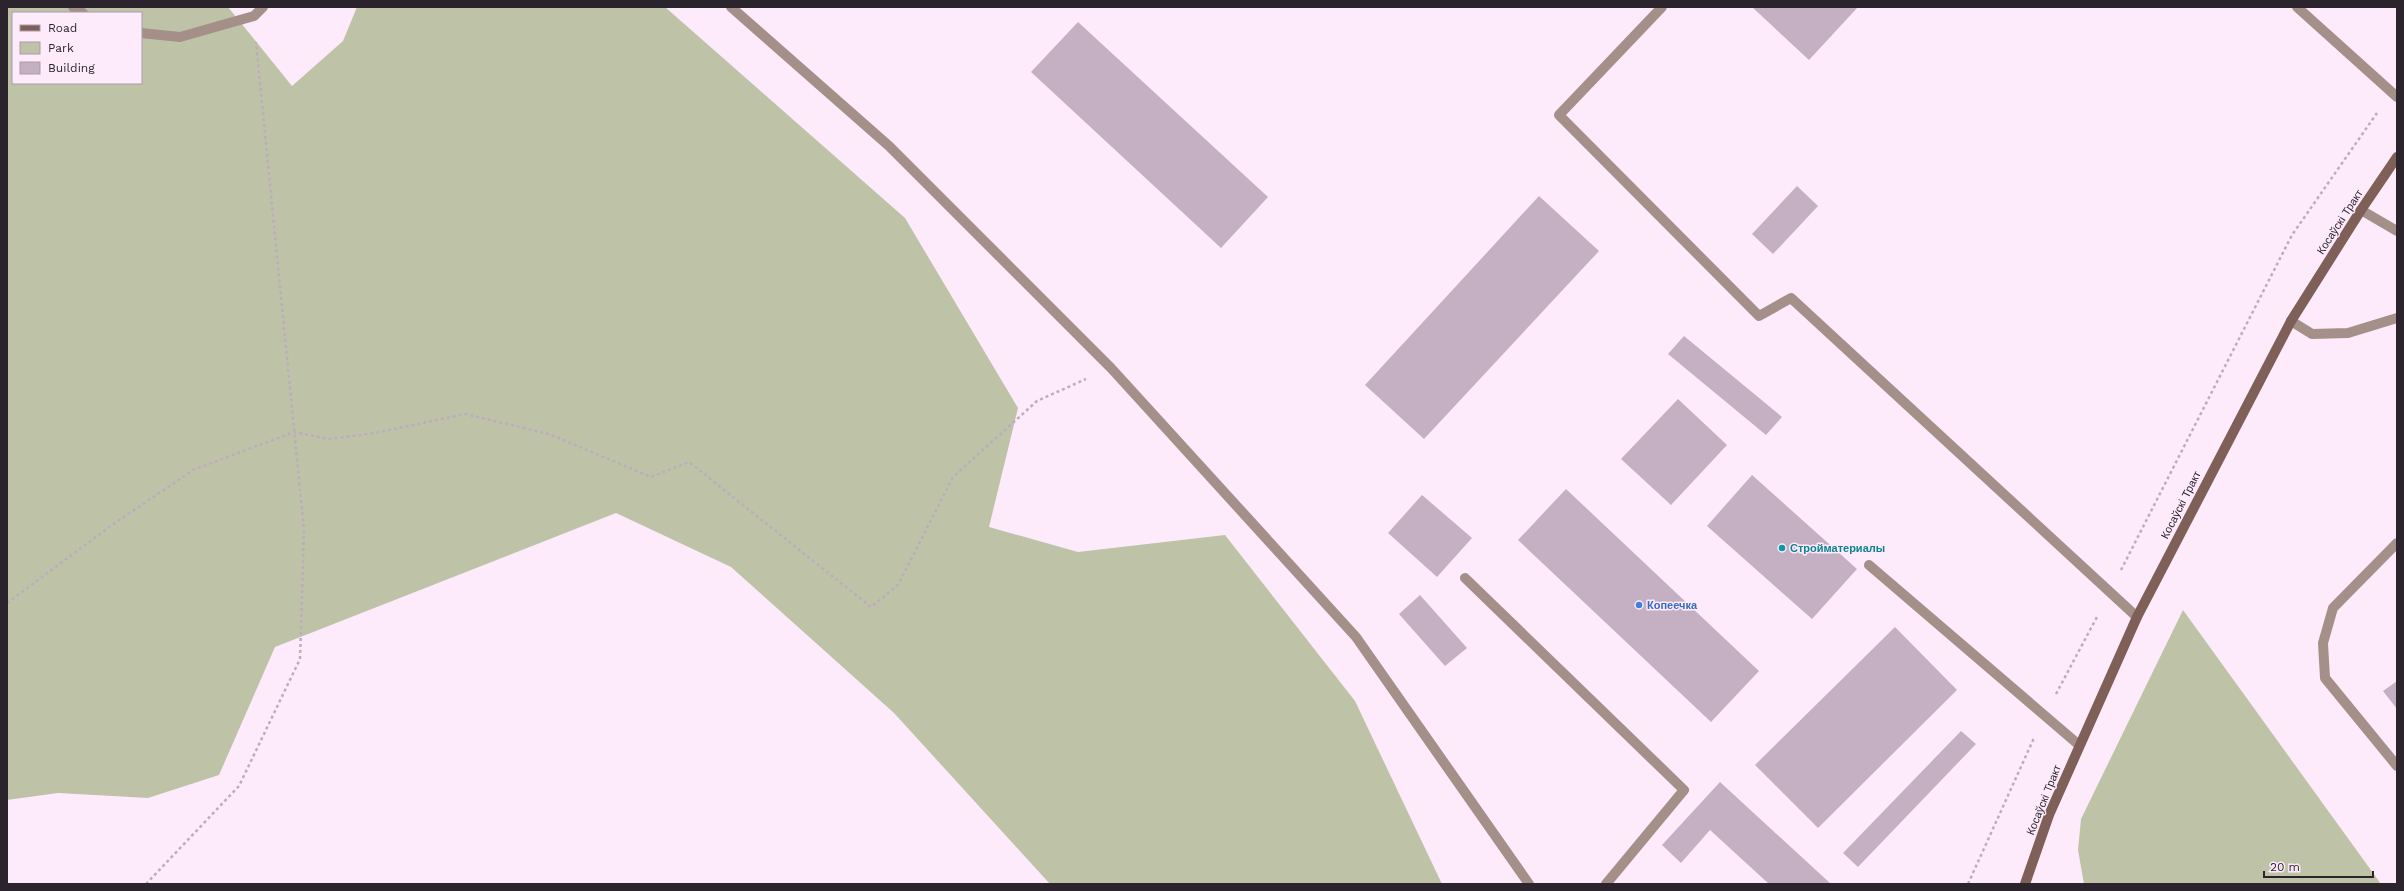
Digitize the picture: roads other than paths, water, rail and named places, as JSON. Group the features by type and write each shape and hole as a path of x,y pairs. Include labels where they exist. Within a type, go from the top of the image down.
{"main road":[{"name":"Косаўскі Тракт","path":"2025,884 2049,815 2136,617 2291,321 2361,210 2397,157"}],"lane":[{"path":"142,33 180,37 254,16 263,7"},
{"path":"731,7 889,146 1111,368 1356,637 1529,884"},
{"path":"1662,7 1559,116 1759,316 1791,298 2136,617"},
{"path":"2297,7 2394,94"},
{"path":"2361,210 2397,231"},
{"path":"2291,321 2312,334 2334,334 2348,333 2397,318"},
{"path":"2397,543 2333,608 2323,643 2325,678 2397,766"},
{"path":"1870,565 2079,745"},
{"path":"1465,578 1684,790 1606,884"}],"place":[{"name":"Стройматериалы","path":"1782,548"},
{"name":"Копеечка","path":"1639,605"}]}
